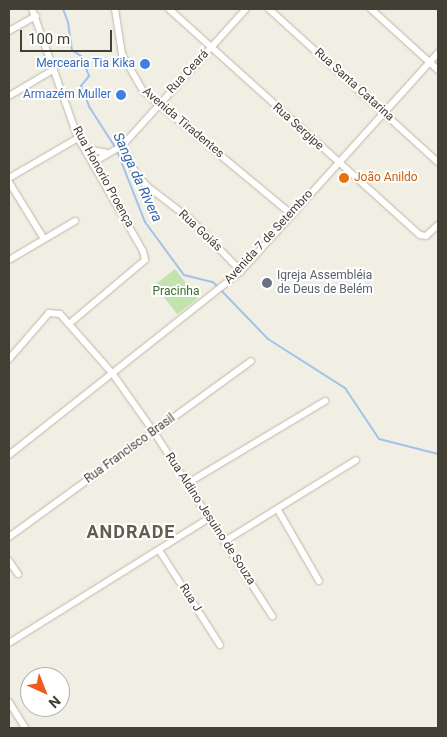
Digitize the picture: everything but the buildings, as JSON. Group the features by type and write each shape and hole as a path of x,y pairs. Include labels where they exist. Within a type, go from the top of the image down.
{"street":[{"name":"Rua Honorio Proença","path":"32,9 78,138 94,162 143,251 144,260 70,324"},
{"name":"Avenida Tiradentes","path":"115,9 122,54 131,74 143,91 291,214"},
{"name":"Rua Sergipe","path":"169,9 420,235 431,233 438,226"},
{"name":"Rua Ceará","path":"94,162 120,147 246,9"},
{"name":"Rua Santa Catarina","path":"270,9 438,162"},
{"path":"372,9 438,70"},
{"path":"9,31 36,16"},
{"name":"Avenida 7 de Setembro","path":"9,455 214,295 241,271 438,53"},
{"path":"9,96 53,70"},
{"path":"9,178 78,138"},
{"name":"Rua Goiás","path":"120,147 136,174 147,186 191,220 241,271"},
{"path":"85,149 107,153"},
{"path":"9,182 44,239"},
{"path":"9,260 75,221"},
{"path":"9,359 49,313 60,314 70,324"},
{"name":"Rua Aldino Jesuino de Souza","path":"70,324 112,373 154,432 272,616"},
{"name":"Rua Francisco Brasil","path":"9,537 251,361"},
{"path":"188,483 325,401"},
{"path":"224,541 278,510 356,460"},
{"path":"278,510 318,581"},
{"path":"9,643 209,518"},
{"name":"Rua J","path":"160,550 220,645"},
{"path":"9,561 18,574"},
{"path":"9,702 24,728"}],"green space":[{"name":"Pracinha","path":"175,269 198,298 177,314 155,285"}],"waterway":[{"name":"Sanga da Rivera","path":"63,9 68,22 72,50 81,56 89,76 81,86 90,108 115,147"},
{"name":"Sanga da Rivera","path":"117,151 145,222 184,275 213,282 268,339 345,388 379,439 438,454"}],"place":[{"name":"Mercearia Tia Kika","path":"145,64"},
{"name":"Armazém Muller","path":"121,95"},
{"name":"João Anildo","path":"344,178"},
{"name":"Igreja Assembléia de Deus de Belém","path":"267,283"}],"district":[{"name":"ANDRADE","path":"131,532"}]}
